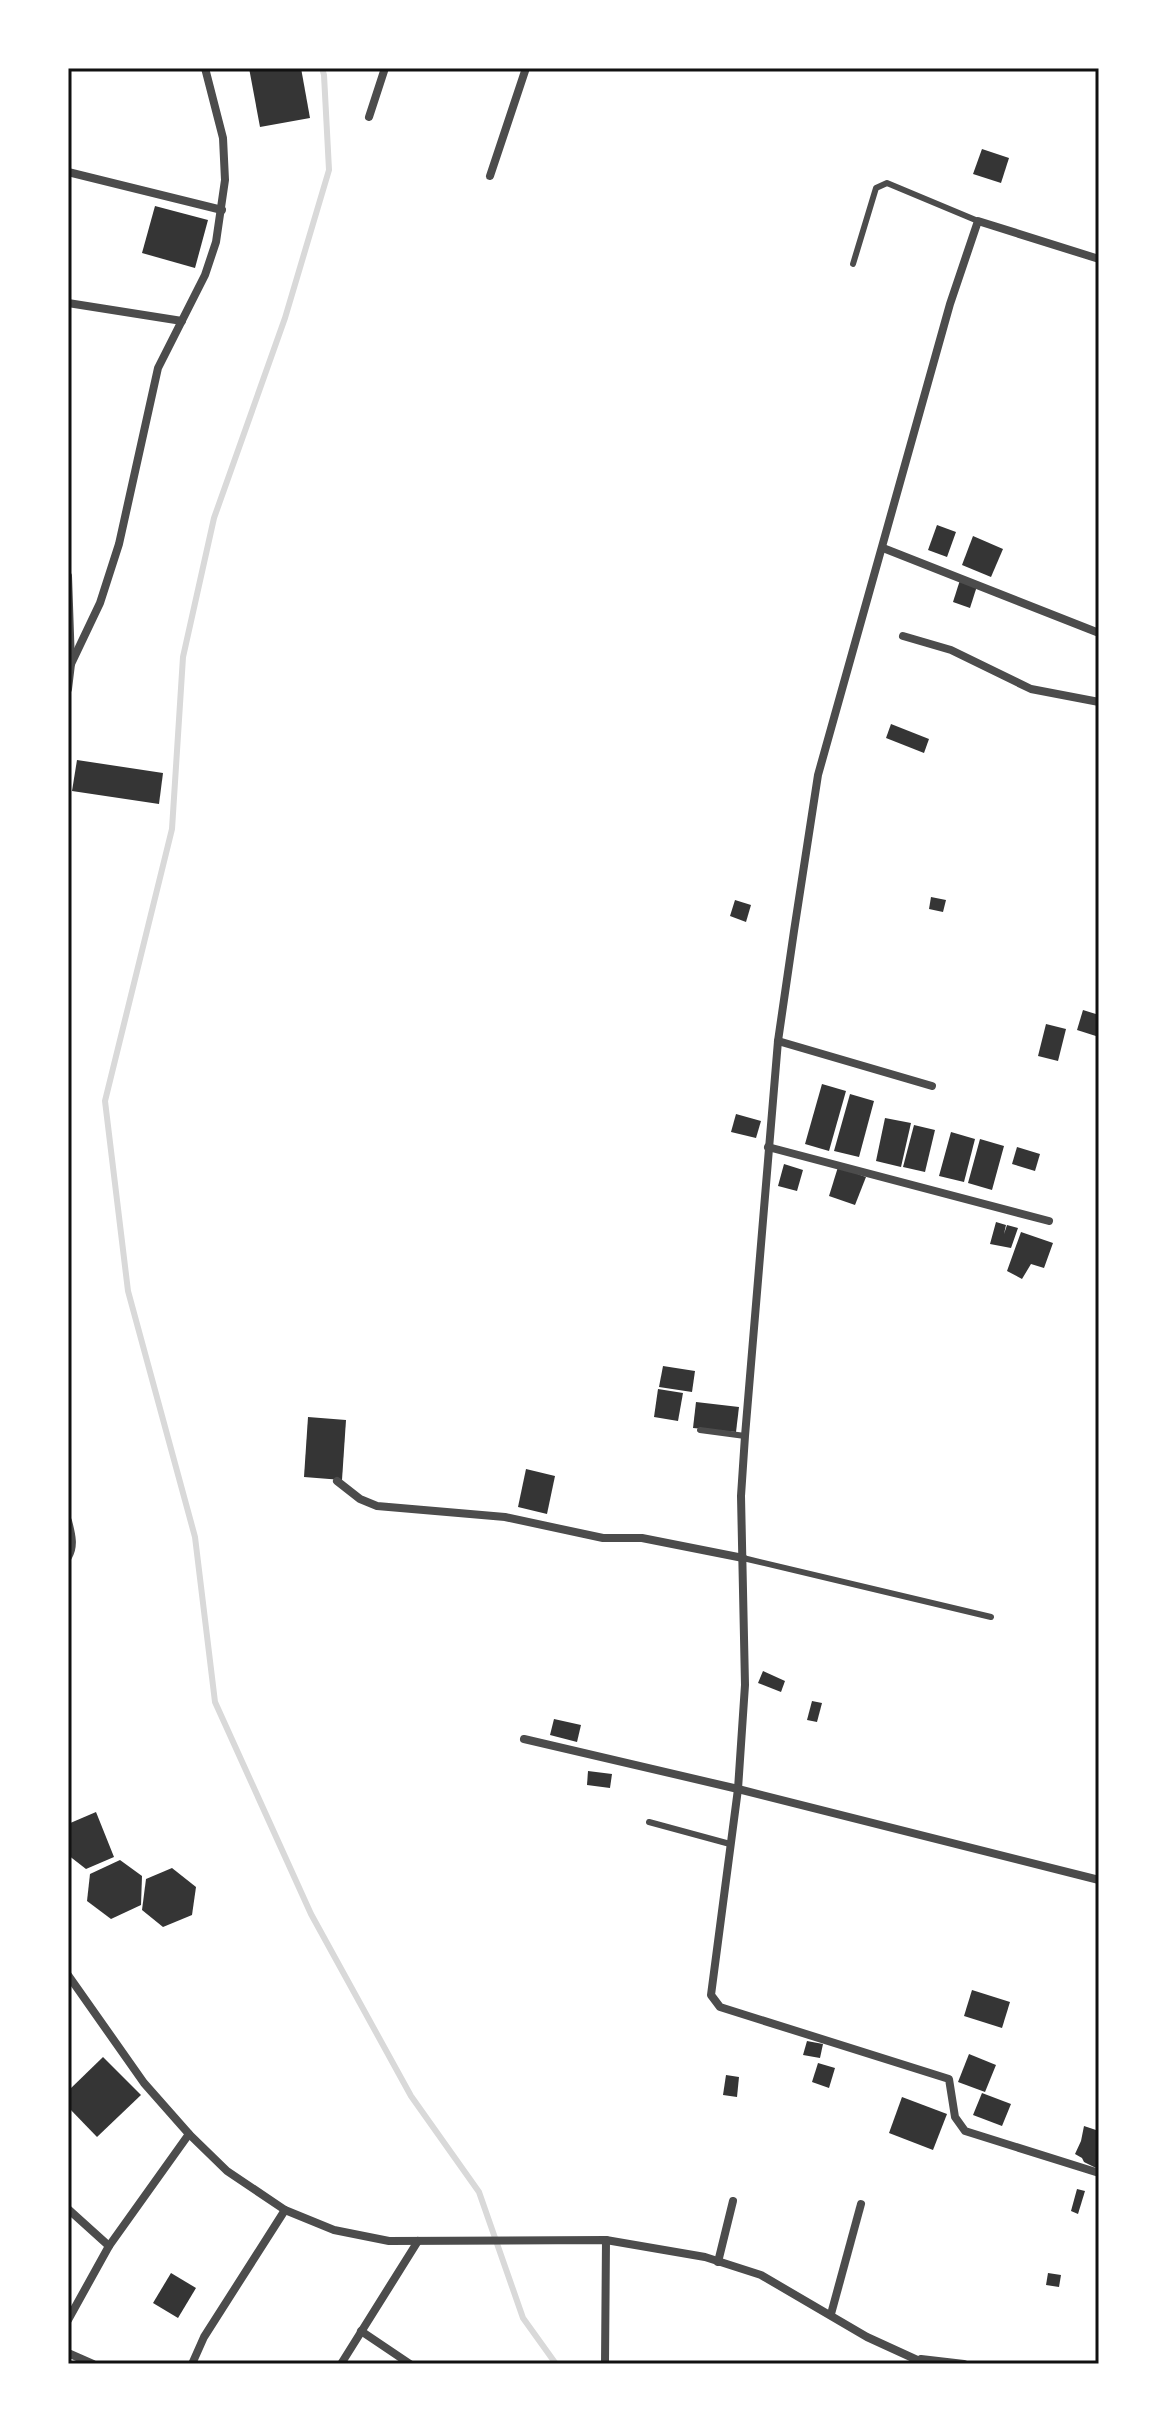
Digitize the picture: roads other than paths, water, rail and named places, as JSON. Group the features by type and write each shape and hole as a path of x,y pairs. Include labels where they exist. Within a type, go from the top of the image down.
{"street":[{"path":"71,664 100,603 119,544 158,368 205,275 216,242 225,180 223,138 205,68"},
{"path":"369,117 385,68"},
{"path":"490,176 526,68"},
{"path":"68,172 222,210"},
{"path":"1099,259 978,221 950,304 818,775 778,1041 768,1147 741,1496 745,1685 738,1789 711,1995 720,2007 949,2079 955,2117 965,2131 1099,2173"},
{"path":"68,303 182,321"},
{"path":"883,548 1099,633"},
{"path":"68,576 71,664 68,689"},
{"path":"903,636 951,650 1031,689 1099,702"},
{"path":"778,1041 932,1086"},
{"path":"768,1147 1049,1221"},
{"path":"337,1481 360,1499 377,1506 505,1517 603,1538 642,1538 743,1558"},
{"path":"68,1521 72,1540 68,1557"},
{"path":"524,1739 738,1789 1099,1880"},
{"path":"68,1975 144,2083 189,2134 227,2171 285,2210 334,2230 389,2241 606,2240 683,2253 761,2275 867,2337 926,2364"},
{"path":"68,2320 109,2246 189,2134"},
{"path":"718,2262 733,2201"},
{"path":"831,2314 861,2204"},
{"path":"68,2209 109,2246"},
{"path":"192,2364 204,2337 285,2210"},
{"path":"605,2364 606,2240"},
{"path":"341,2364 418,2241"},
{"path":"361,2331 410,2364"},
{"path":"68,2353 93,2364"},
{"path":"916,2358 964,2364"}],"lane":[{"path":"853,264 870,199 876,188 887,183 978,221"},
{"path":"700,1430 745,1436"},
{"path":"743,1558 991,1617"},
{"path":"649,1822 730,1844"}],"waterway":[{"path":"322,68 329,170 285,318 214,518 183,657 172,829 105,1101 128,1291 195,1537 215,1702 311,1914 411,2096 479,2192 523,2318 556,2364"}]}
